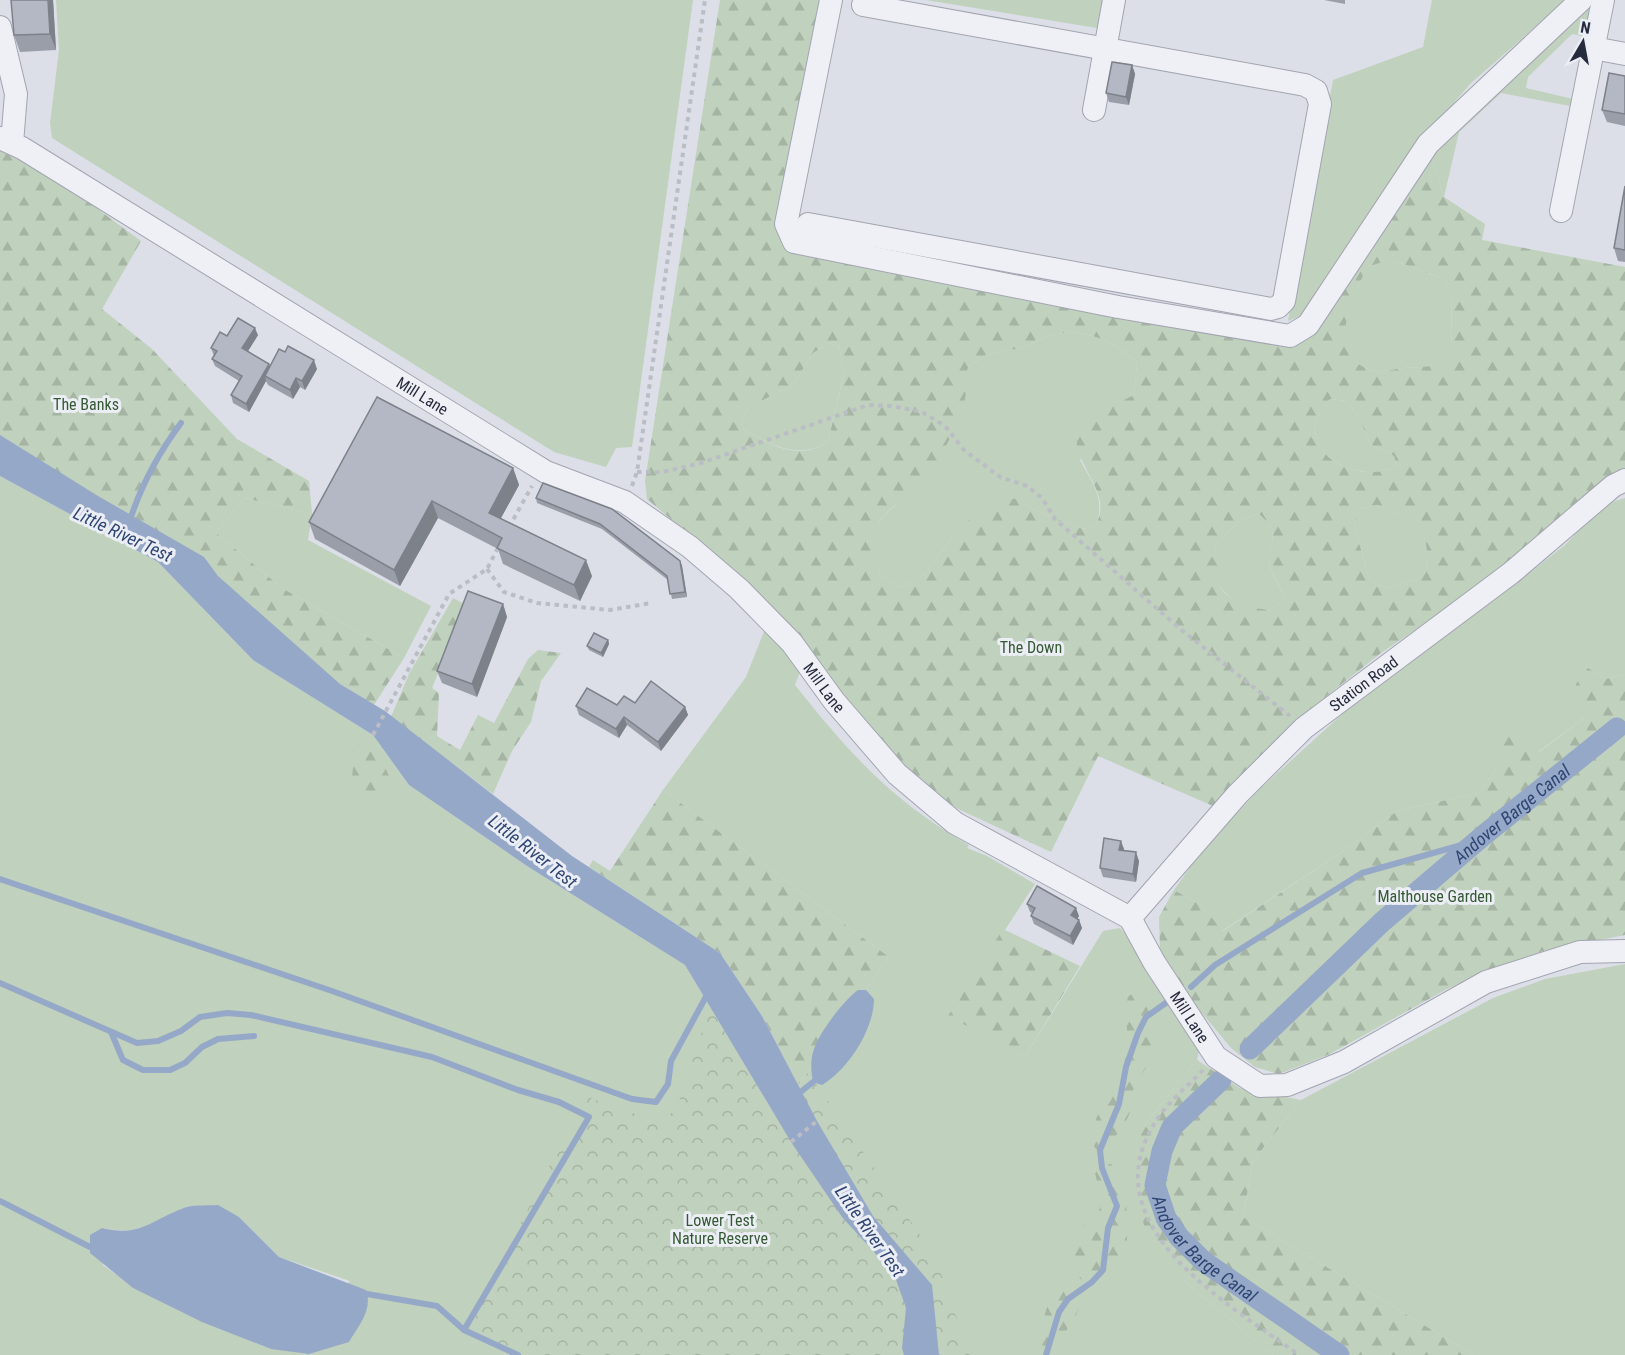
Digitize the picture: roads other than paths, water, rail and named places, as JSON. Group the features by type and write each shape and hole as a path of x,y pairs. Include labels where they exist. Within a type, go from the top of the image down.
{"street":[{"path":"831,0 786,224 794,242 1118,307 1290,336 1308,325 1428,144 1581,0"},
{"path":"1094,110 1114,0"},
{"path":"1561,211 1603,0"},
{"path":"808,224 1270,309 1278,307 1284,301 1320,104 1316,91 1305,85 863,5"},
{"path":"0,27 16,94 6,140"},
{"path":"1593,48 1625,54"},
{"name":"Mill Lane","path":"6,140 546,472 625,502 690,547 739,589 792,643 834,701 897,774 947,816 1130,918 1154,962 1216,1057 1260,1086 1287,1085 1344,1062 1486,982 1580,952 1625,951"},
{"name":"Station Road","path":"1130,918 1237,795 1304,728 1511,573 1613,486 1625,480"}],"water":[{"name":"Little River Test","path":"0,435 98,496 204,557 218,576 340,684 385,711 572,856 720,953 762,1016 817,1121 873,1216 932,1285 939,1355 904,1355 902,1348 906,1308 894,1274 842,1217 791,1142 685,965 527,866 409,785 373,735 253,660 158,562 0,476"},
{"path":"858,990 866,990 874,999 870,1023 858,1048 832,1078 822,1085 813,1082 811,1061 817,1042 839,1009"},
{"path":"218,1205 239,1217 279,1257 366,1290 368,1304 366,1311 349,1342 309,1354 271,1349 202,1322 133,1288 90,1253 90,1235 102,1228 125,1231 143,1227 185,1207"}],"waterway":[{"name":"Little River Test","path":"129,523 150,471 181,423"},
{"name":"Andover Barge Canal","path":"1250,1049 1382,922 1484,835 1617,728"},
{"path":"1191,987 1215,965 1362,873 1476,841"},
{"path":"0,879 332,991 632,1099 656,1102 668,1084 671,1061 708,993"},
{"path":"0,983 137,1043 158,1041 181,1031 200,1017 227,1013 251,1015 432,1057 518,1090 559,1102 589,1117 464,1330"},
{"path":"1046,1355 1059,1312 1068,1299 1092,1282 1103,1270 1108,1228 1117,1206 1102,1168 1100,1150 1119,1104 1126,1067 1138,1033 1146,1017 1170,1000"},
{"path":"111,1032 123,1060 143,1070 170,1070 185,1063 202,1047 218,1039 254,1036"},
{"name":"Andover Barge Canal","path":"1221,1080 1172,1127 1162,1151 1155,1185 1166,1218 1179,1237 1203,1261 1339,1355"},
{"path":"797,1095 813,1082"},
{"path":"0,1201 90,1247"},
{"path":"367,1294 437,1306 464,1330 518,1355"}],"park label":[{"name":"The Banks","path":"86,404"},
{"name":"The Down","path":"1031,647"},
{"name":"Malthouse Garden","path":"1435,896"},
{"name":"Lower Test Nature Reserve","path":"720,1229"}]}
